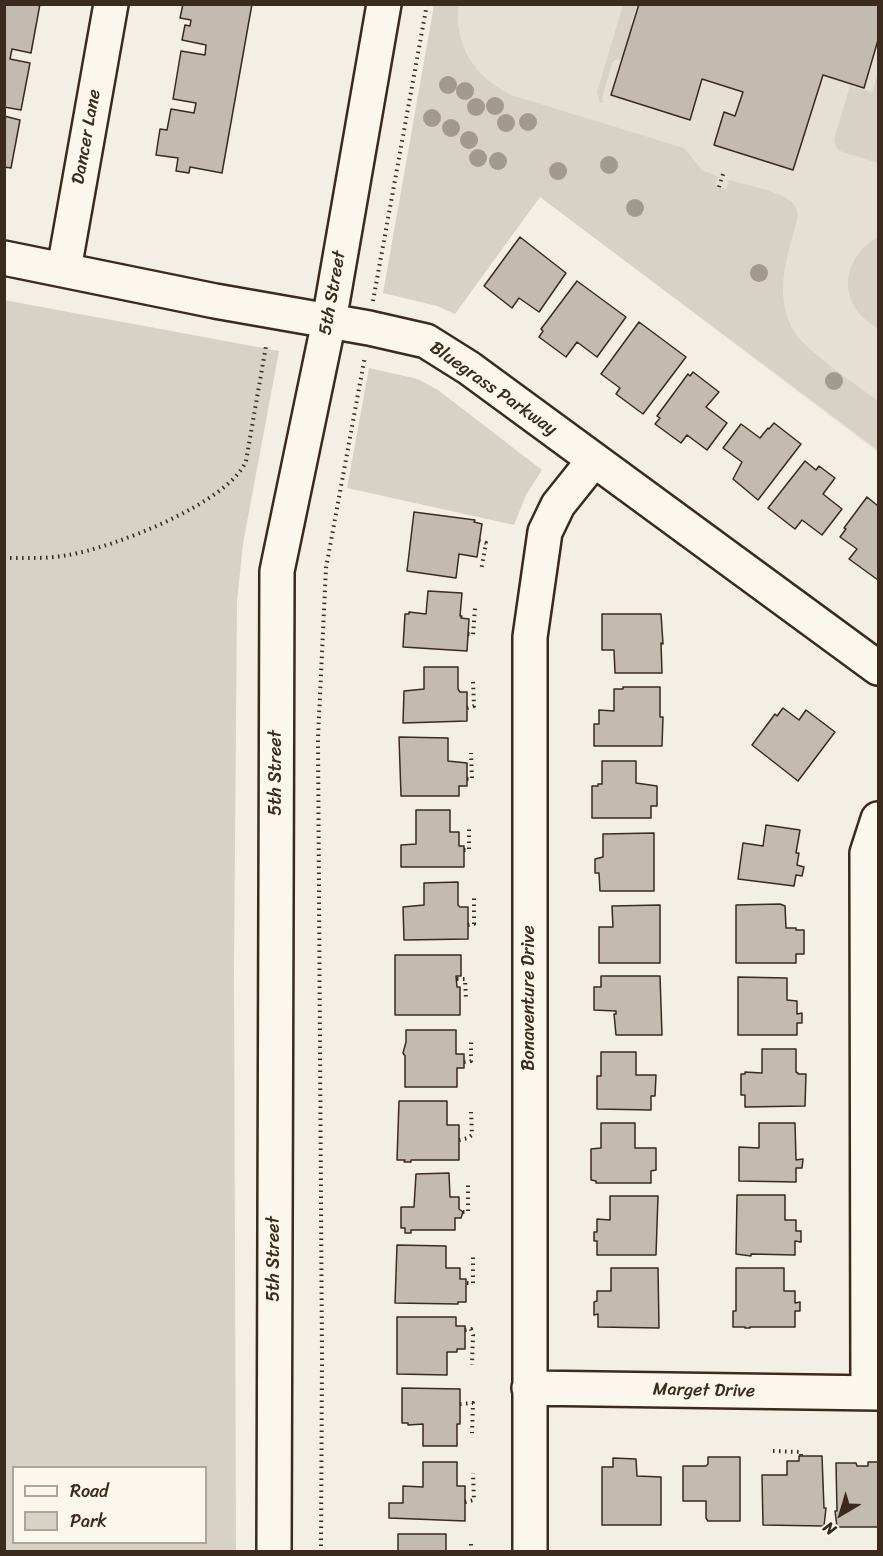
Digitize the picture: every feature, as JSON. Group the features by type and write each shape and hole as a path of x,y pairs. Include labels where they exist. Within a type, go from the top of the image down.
{"street":[{"name":"Dancer Lane","path":"64,269 111,4"},
{"name":"5th Street","path":"274,1551 277,571 329,321 384,4"},
{"name":"Bluegrass Parkway","path":"4,258 426,341 469,368 879,668"},
{"name":"Bonaventure Drive","path":"530,1551 530,637 545,532 558,505 594,460"},
{"path":"873,1393 867,852 879,819"},
{"name":"Marget Drive","path":"529,1388 873,1393"}],"path":[{"path":"373,304 427,4"},
{"path":"719,187 724,171"},
{"path":"4,558 67,556 106,547 149,530 225,487 242,470 246,461 266,346"},
{"path":"321,1551 318,738 326,568 365,353"},
{"path":"479,541 486,543 481,570"},
{"path":"468,634 474,635 475,608"},
{"path":"467,708 474,706 473,681"},
{"path":"467,779 472,779 471,753"},
{"path":"464,850 470,850 469,825"},
{"path":"468,925 474,924 474,898"},
{"path":"457,979 465,979 466,999"},
{"path":"464,1062 471,1061 471,1042"},
{"path":"459,1140 472,1135 471,1112"},
{"path":"463,1212 468,1212 468,1184"},
{"path":"467,1283 473,1283 473,1255"},
{"path":"465,1330 471,1329 473,1335 472,1365"},
{"path":"460,1404 473,1403 472,1433"},
{"path":"773,1451 801,1452 801,1456"},
{"path":"465,1502 474,1500 473,1473"},
{"path":"471,1544 471,1551"}],"shaded area":[{"path":"436,5 878,5 878,452 540,197"}],"green space":[{"path":"434,5 459,5 458,20 463,46 477,69 498,88 511,95 684,148 702,170 718,177 715,185 726,189 729,180 776,193 793,203 798,216 783,280 784,305 788,320 793,330 808,347 878,401 878,450 540,197 455,314 437,306 383,293"},
{"path":"623,5 637,5 623,59 612,63 602,98 603,103 600,103 597,92"},
{"path":"878,72 878,163 840,151 834,139 850,86 872,92"},
{"path":"878,237 878,329 856,310 848,286 851,267 856,258 869,243"},
{"path":"4,300 279,351 243,544 237,601 234,969 236,1551 5,1551"},
{"path":"369,368 418,379 438,390 542,470 526,495 514,525 347,488"}],"building":[{"path":"4,4 40,4 31,53 12,49 10,59 30,63 21,110 4,107"},
{"path":"183,4 252,4 222,173 190,167 189,173 176,171 178,158 156,155 160,129 167,130 171,109 194,113 196,103 173,99 181,51 205,55 206,45 182,40 185,25 190,26 191,20 180,18"},
{"path":"639,4 878,4 878,40 864,88 823,75 793,170 714,145 724,112 735,116 743,92 702,79 690,120 611,95"},
{"path":"4,116 20,120 11,168 4,167"},
{"path":"520,237 566,273 539,312 519,298 512,308 484,286"},
{"path":"577,281 626,317 597,357 577,342 566,357 539,337 543,331 541,329"},
{"path":"639,322 686,357 643,414 616,394 620,388 601,374"},
{"path":"693,372 719,392 706,407 727,423 707,450 687,435 681,443 655,424 660,418 657,416 688,374 690,376"},
{"path":"774,423 801,444 758,500 733,479 742,462 723,448 741,424 760,438"},
{"path":"805,461 816,470 819,466 835,478 823,494 842,509 822,535 802,520 795,529 768,508"},
{"path":"867,497 878,506 878,580 849,559 857,549 840,537"},
{"path":"414,512 475,520 474,522 482,524 477,557 459,554 456,578 407,571"},
{"path":"428,591 462,593 460,616 469,619 467,651 403,647 405,614 409,612 426,614"},
{"path":"602,614 661,614 662,673 615,673 614,650 602,650"},
{"path":"424,667 458,667 458,689 460,692 467,692 467,721 403,723 404,691 424,689"},
{"path":"623,687 660,687 660,717 663,717 662,746 594,746 594,724 599,724 599,710 614,711 614,689 623,689"},
{"path":"783,708 799,720 806,710 835,732 798,781 752,745 775,714 777,716"},
{"path":"399,737 448,738 448,761 467,763 467,786 459,786 459,796 401,796"},
{"path":"602,761 636,761 636,783 657,786 657,806 651,806 651,818 592,818 592,786 602,784"},
{"path":"416,810 450,810 450,832 459,832 459,846 464,846 464,867 401,867 401,845 416,844"},
{"path":"766,825 800,830 796,853 799,853 797,865 804,867 802,876 796,875 794,886 738,879 743,843 763,846"},
{"path":"654,833 654,891 600,891 599,873 595,873 595,859 603,857 603,834"},
{"path":"458,882 458,905 468,907 468,939 404,940 403,907 424,905 424,883"},
{"path":"780,904 785,906 786,928 804,930 804,954 796,954 796,963 736,963 736,905"},
{"path":"660,905 660,963 599,963 599,927 613,927 612,906"},
{"path":"395,955 461,955 461,976 456,976 457,987 460,987 460,1015 395,1015"},
{"path":"601,976 660,976 662,1035 616,1035 614,1014 616,1011 594,1010 594,987 601,987"},
{"path":"738,977 787,978 787,1000 797,1001 797,1014 802,1013 802,1023 797,1023 797,1035 738,1035"},
{"path":"406,1030 456,1030 456,1054 464,1054 464,1068 457,1068 457,1087 405,1087 405,1056 403,1053"},
{"path":"762,1049 796,1049 796,1072 806,1074 805,1106 745,1107 745,1095 741,1095 741,1074 745,1072 762,1073"},
{"path":"601,1052 636,1052 636,1075 656,1075 655,1096 651,1096 651,1110 597,1109 597,1076 601,1076"},
{"path":"399,1101 447,1101 447,1125 459,1125 459,1160 404,1162 405,1160 397,1160"},
{"path":"601,1123 635,1123 635,1148 656,1148 656,1170 651,1171 651,1183 596,1183 591,1180 591,1149 601,1148"},
{"path":"759,1123 795,1123 796,1160 803,1159 802,1168 796,1168 796,1182 739,1181 739,1147 759,1148"},
{"path":"449,1173 450,1197 459,1197 459,1209 463,1212 461,1218 455,1218 455,1230 411,1230 411,1233 405,1233 405,1228 401,1228 401,1207 414,1207 416,1174"},
{"path":"737,1195 785,1195 785,1220 796,1220 796,1231 801,1231 801,1242 795,1241 795,1255 736,1254"},
{"path":"610,1196 658,1196 656,1255 597,1255 597,1241 594,1241 594,1232 597,1232 597,1219 610,1220"},
{"path":"397,1245 446,1246 446,1268 460,1268 460,1279 466,1279 466,1302 458,1302 458,1304 395,1303"},
{"path":"611,1268 658,1268 659,1328 598,1327 598,1314 594,1315 594,1302 597,1301 597,1291 611,1291"},
{"path":"736,1268 784,1268 784,1291 795,1291 795,1303 800,1302 800,1311 795,1311 795,1327 733,1327 733,1311 736,1311"},
{"path":"397,1317 456,1317 456,1326 465,1326 465,1349 447,1352 447,1375 397,1374"},
{"path":"402,1388 460,1389 460,1424 457,1424 457,1446 423,1446 423,1424 402,1423"},
{"path":"799,1456 822,1456 824,1508 826,1508 824,1526 763,1525 762,1475 787,1475 787,1461 799,1461"},
{"path":"708,1457 740,1457 740,1521 708,1521 706,1501 683,1501 683,1466 706,1466"},
{"path":"613,1458 636,1459 637,1476 661,1477 661,1525 602,1525 602,1467 613,1467"},
{"path":"423,1462 457,1462 457,1486 465,1486 465,1521 389,1518 389,1503 403,1503 403,1486 423,1487"},
{"path":"868,1462 878,1462 878,1527 837,1527 836,1463 856,1463 857,1466 868,1466"},
{"path":"398,1534 446,1534 446,1552 398,1552"}]}
